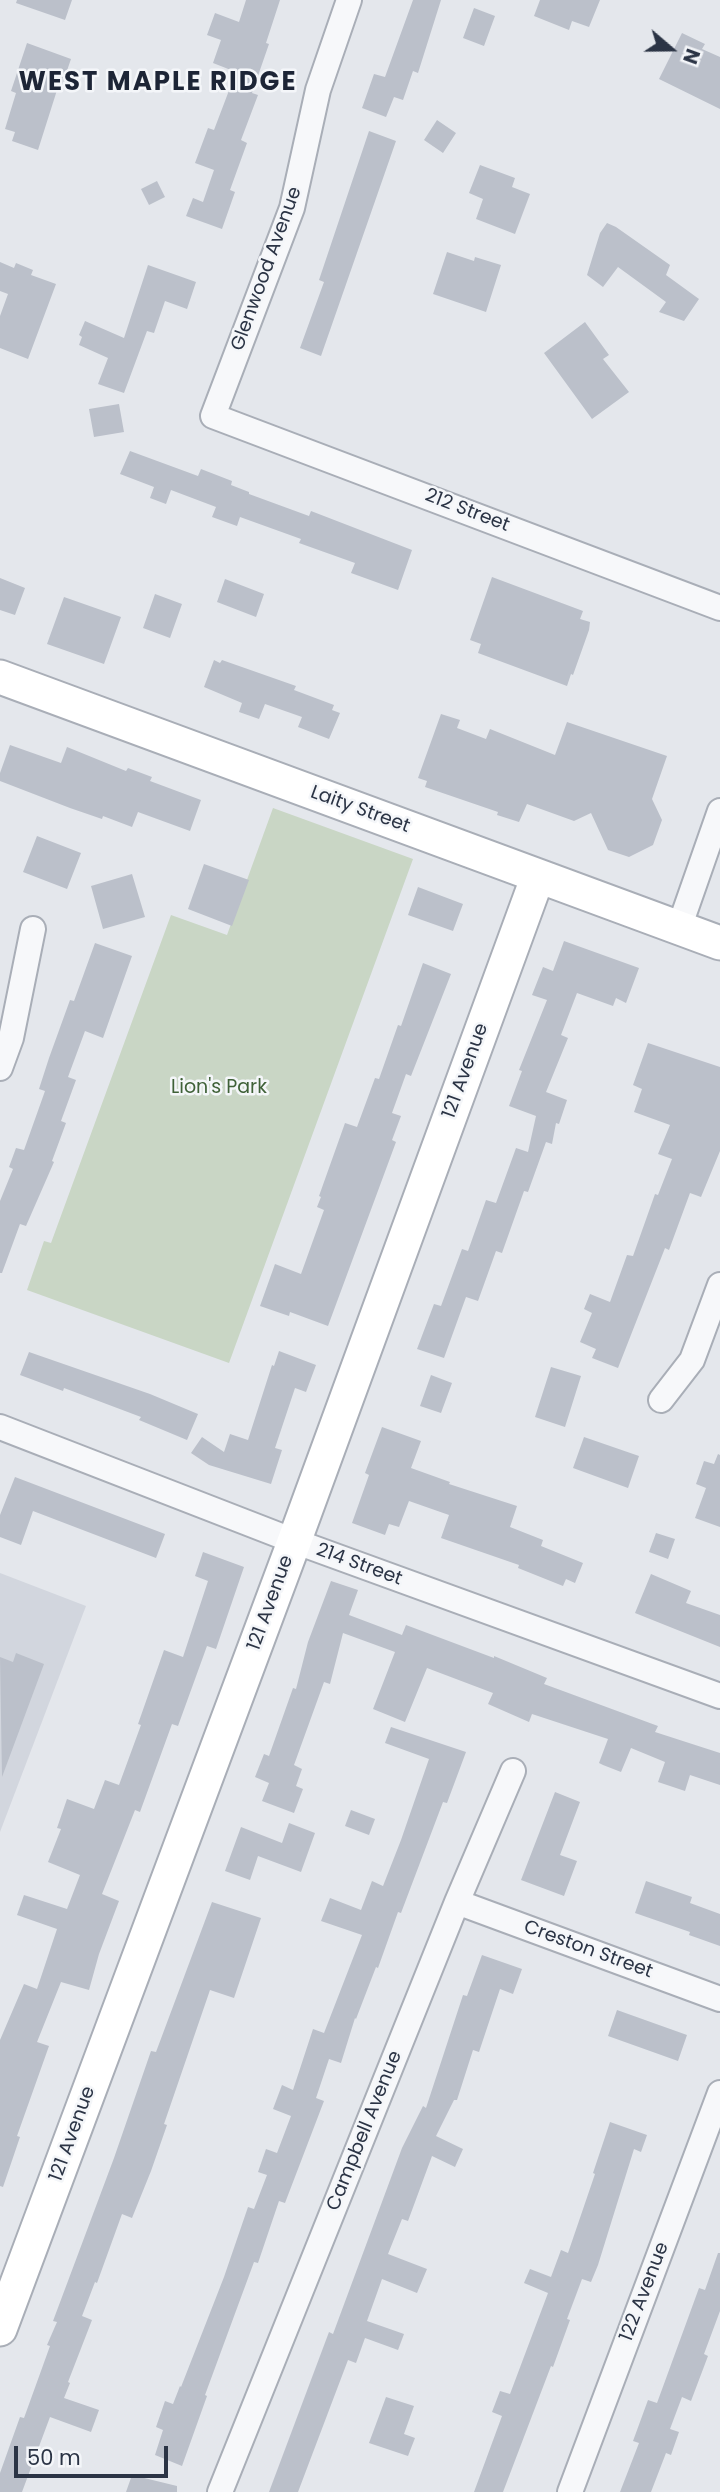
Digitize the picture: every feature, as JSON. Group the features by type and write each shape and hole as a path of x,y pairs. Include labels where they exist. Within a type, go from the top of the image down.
{"street":[{"name":"Glenwood Avenue","path":"213,416 292,208 318,90 349,0"},
{"name":"212 Street","path":"213,416 720,608"},
{"name":"Laity Street","path":"0,677 720,943"},
{"path":"679,928 720,811"},
{"name":"121 Avenue","path":"0,2329 538,876"},
{"path":"0,1068 11,1038 11,977 33,929"},
{"path":"661,1400 692,1360 720,1284"},
{"name":"214 Street","path":"0,1427 294,1541 720,1696"},
{"name":"Campbell Avenue","path":"220,2492 457,1902 513,1771"},
{"name":"Creston Street","path":"457,1902 720,1999"},
{"name":"122 Avenue","path":"570,2492 720,2093"}],"shaded area":[{"path":"0,1573 86,1606 0,1832"}],"green space":[{"name":"Lion's Park","path":"273,808 413,859 229,1363 27,1290 44,1241 51,1243 171,915 227,935"}],"building":[{"path":"17,0 72,0 65,20 16,3"},
{"path":"246,0 280,0 266,43 269,44 252,93 258,95 241,140 247,143 230,190 235,192 222,229 186,216 193,198 203,202 214,170 195,163 208,128 214,130 236,72 213,63 221,40 207,35 215,13 239,22"},
{"path":"413,0 441,0 418,73 413,71 403,100 394,97 386,117 362,108 374,74 385,77"},
{"path":"540,0 600,0 589,27 572,21 569,30 534,16"},
{"path":"474,8 495,16 484,46 463,38"},
{"path":"682,33 705,44 702,49 720,57 720,109 659,79"},
{"path":"27,43 71,59 61,88 58,87 38,150 12,141 15,132 5,129 16,93 11,91"},
{"path":"437,120 456,133 443,153 424,140"},
{"path":"369,131 396,141 321,356 300,348 324,282 319,280"},
{"path":"480,165 515,178 512,187 530,194 515,234 476,219 483,199 469,193"},
{"path":"157,181 165,197 149,205 141,189"},
{"path":"607,223 670,265 666,275 699,299 684,321 659,312 666,302 618,267 603,287 587,275 600,233"},
{"path":"447,252 474,261 475,257 501,265 486,312 433,294"},
{"path":"0,262 14,268 16,263 33,270 31,275 56,284 28,359 0,348 0,316 8,294 0,291"},
{"path":"148,265 196,282 187,309 165,301 154,333 147,331 124,393 98,384 108,358 79,345 82,337 79,335 85,321 124,338"},
{"path":"585,322 609,355 603,359 629,392 592,419 544,353"},
{"path":"119,404 124,432 94,437 89,409"},
{"path":"130,451 198,476 201,469 232,481 231,485 249,494 309,516 311,511 412,550 398,590 351,573 355,563 299,543 301,539 240,517 237,526 212,517 216,507 171,490 166,504 150,498 154,487 120,474"},
{"path":"492,577 583,611 580,619 590,622 589,630 567,686 478,653 481,644 470,640"},
{"path":"0,578 25,588 15,615 0,610"},
{"path":"225,579 264,594 256,617 217,602"},
{"path":"155,594 182,604 170,638 143,628"},
{"path":"64,597 121,617 104,664 47,644"},
{"path":"214,660 220,663 222,660 296,686 294,690 334,705 332,710 340,713 329,739 298,727 302,717 265,704 259,719 239,712 242,703 204,687"},
{"path":"441,714 460,720 457,728 486,739 490,729 555,755 567,722 667,756 652,799 662,820 653,845 629,857 608,850 591,813 574,821 527,804 519,822 425,787 427,781 418,778"},
{"path":"10,745 61,763 67,747 126,771 128,768 152,777 150,781 201,800 190,831 138,812 132,827 70,808 0,781 0,773"},
{"path":"37,836 81,853 67,889 23,872"},
{"path":"204,864 249,880 232,926 188,909"},
{"path":"132,874 145,917 103,929 91,886"},
{"path":"418,887 463,904 453,931 408,915"},
{"path":"564,941 639,968 626,1003 616,998 613,1006 577,993 561,1035 568,1038 546,1092 567,1100 559,1124 556,1123 552,1144 546,1142 528,1192 524,1191 502,1253 496,1251 478,1301 466,1297 444,1358 417,1349 434,1304 441,1306 462,1249 468,1251 486,1200 496,1203 516,1148 528,1152 536,1116 509,1106 522,1071 519,1070 547,1000 532,995 543,967 553,971"},
{"path":"95,943 132,956 103,1038 85,1031 68,1077 76,1080 61,1121 66,1123 52,1161 54,1162 26,1226 20,1224 0,1273 0,1201 13,1169 9,1167 16,1148 24,1150 45,1091 39,1089 49,1058"},
{"path":"423,963 451,974 411,1076 406,1074 392,1113 401,1116 392,1140 396,1142 328,1326 290,1312 289,1316 260,1306 275,1264 301,1274 324,1210 317,1207 321,1197 319,1196 345,1123 357,1127 375,1078 379,1079 398,1025 401,1026"},
{"path":"648,1043 720,1067 720,1151 701,1197 690,1193 669,1250 665,1248 618,1368 592,1358 596,1349 580,1342 592,1313 584,1309 590,1294 610,1302 627,1255 633,1256 655,1194 658,1195 672,1159 658,1154 670,1125 634,1112 642,1089 633,1085"},
{"path":"279,1351 316,1365 306,1392 295,1388 275,1448 282,1450 271,1484 209,1465 191,1453 202,1437 224,1452 230,1434 248,1440"},
{"path":"29,1352 150,1394 198,1414 187,1440 139,1420 141,1417 64,1388 63,1391 20,1375"},
{"path":"551,1367 581,1376 565,1427 535,1417"},
{"path":"431,1375 452,1383 441,1413 420,1406"},
{"path":"382,1427 421,1441 411,1468 450,1482 449,1484 517,1506 510,1527 543,1540 541,1546 583,1563 575,1583 566,1579 563,1586 518,1568 519,1565 441,1538 449,1515 409,1501 399,1527 389,1524 385,1535 352,1523 369,1475 365,1473"},
{"path":"584,1437 639,1456 628,1488 573,1468"},
{"path":"718,1454 720,1527 695,1518 706,1488 696,1484 704,1461 714,1464"},
{"path":"15,1477 165,1534 156,1558 33,1511 21,1545 0,1537 0,1515"},
{"path":"656,1533 675,1539 668,1559 649,1552"},
{"path":"203,1552 244,1567 216,1649 207,1646 178,1726 172,1724 140,1812 135,1810 102,1894 119,1901 89,1990 61,1982 37,2042 49,2046 17,2136 20,2137 3,2187 0,2186 0,2040 24,1984 37,1989 57,1929 17,1915 24,1895 67,1909 80,1875 48,1862 61,1829 57,1828 67,1799 94,1809 105,1780 119,1785 164,1650 183,1657 208,1581 195,1576"},
{"path":"651,1574 691,1591 686,1603 720,1615 720,1647 635,1613"},
{"path":"331,1581 358,1590 349,1615 402,1635 406,1625 494,1656 547,1678 544,1684 658,1726 655,1732 720,1753 720,1785 690,1775 685,1791 658,1782 665,1762 631,1748 621,1772 603,1765 599,1763 608,1739 532,1714 529,1722 488,1704 493,1693 427,1668 405,1722 373,1709 395,1652 343,1633 330,1684 324,1682 294,1765 302,1769 296,1786 303,1789 294,1813 262,1801 269,1783 255,1777 264,1754 269,1756 293,1688 296,1689 308,1642"},
{"path":"16,1653 44,1664 2,1777 0,1657 13,1662"},
{"path":"391,1727 466,1752 447,1803 443,1802 401,1913 398,1912 378,1968 376,1967 355,2018 341,2063 329,2059 316,2098 324,2101 285,2203 279,2201 258,2263 254,2262 182,2466 155,2455 163,2430 156,2427 165,2401 173,2404 181,2387 248,2207 254,2209 267,2175 258,2172 266,2149 277,2153 291,2116 273,2109 282,2085 293,2090 313,2029 324,2033 362,1935 321,1921 330,1898 361,1910 372,1881 383,1886 429,1759 385,1743"},
{"path":"555,1792 580,1802 560,1855 577,1861 564,1896 521,1880"},
{"path":"351,1810 375,1819 369,1835 345,1826"},
{"path":"289,1823 315,1833 301,1872 258,1856 250,1880 225,1871 241,1827 282,1843"},
{"path":"646,1881 692,1897 690,1903 720,1914 720,1946 689,1935 690,1932 635,1913"},
{"path":"212,1902 261,1918 234,1998 210,1990 164,2124 167,2125 151,2171 132,2218 122,2214 82,2316 92,2320 64,2398 99,2410 91,2432 50,2417 22,2492 0,2492 0,2473 20,2417 24,2418 50,2346 47,2345 57,2322 53,2321 151,2051 156,2052"},
{"path":"482,1955 522,1969 513,1994 500,1989 479,2052 473,2050 457,2100 454,2100 436,2136 463,2149 455,2167 432,2156 408,2221 402,2219 388,2254 427,2269 417,2293 382,2279 367,2321 404,2334 398,2350 365,2338 356,2363 348,2360 298,2492 269,2492 329,2332 333,2334 402,2148 423,2106 426,2108 463,1995 467,1996"},
{"path":"617,2010 687,2035 678,2061 608,2036"},
{"path":"610,2122 647,2135 641,2152 634,2149 598,2265 591,2282 582,2279 553,2367 551,2366 503,2492 474,2492 502,2416 492,2412 500,2391 510,2394 548,2293 524,2283 530,2269 551,2277 561,2250 568,2253"},
{"path":"718,2253 720,2311 704,2354 708,2356 691,2401 682,2397 670,2429 679,2432 671,2455 666,2453 651,2492 620,2492 639,2443 633,2441 648,2400 657,2403 699,2288 705,2290"},
{"path":"386,2397 414,2406 404,2434 415,2438 408,2456 369,2443"},
{"path":"132,2475 177,2486 177,2492 126,2492"}],"district":[{"name":"WEST MAPLE RIDGE","path":"158,83"}]}
